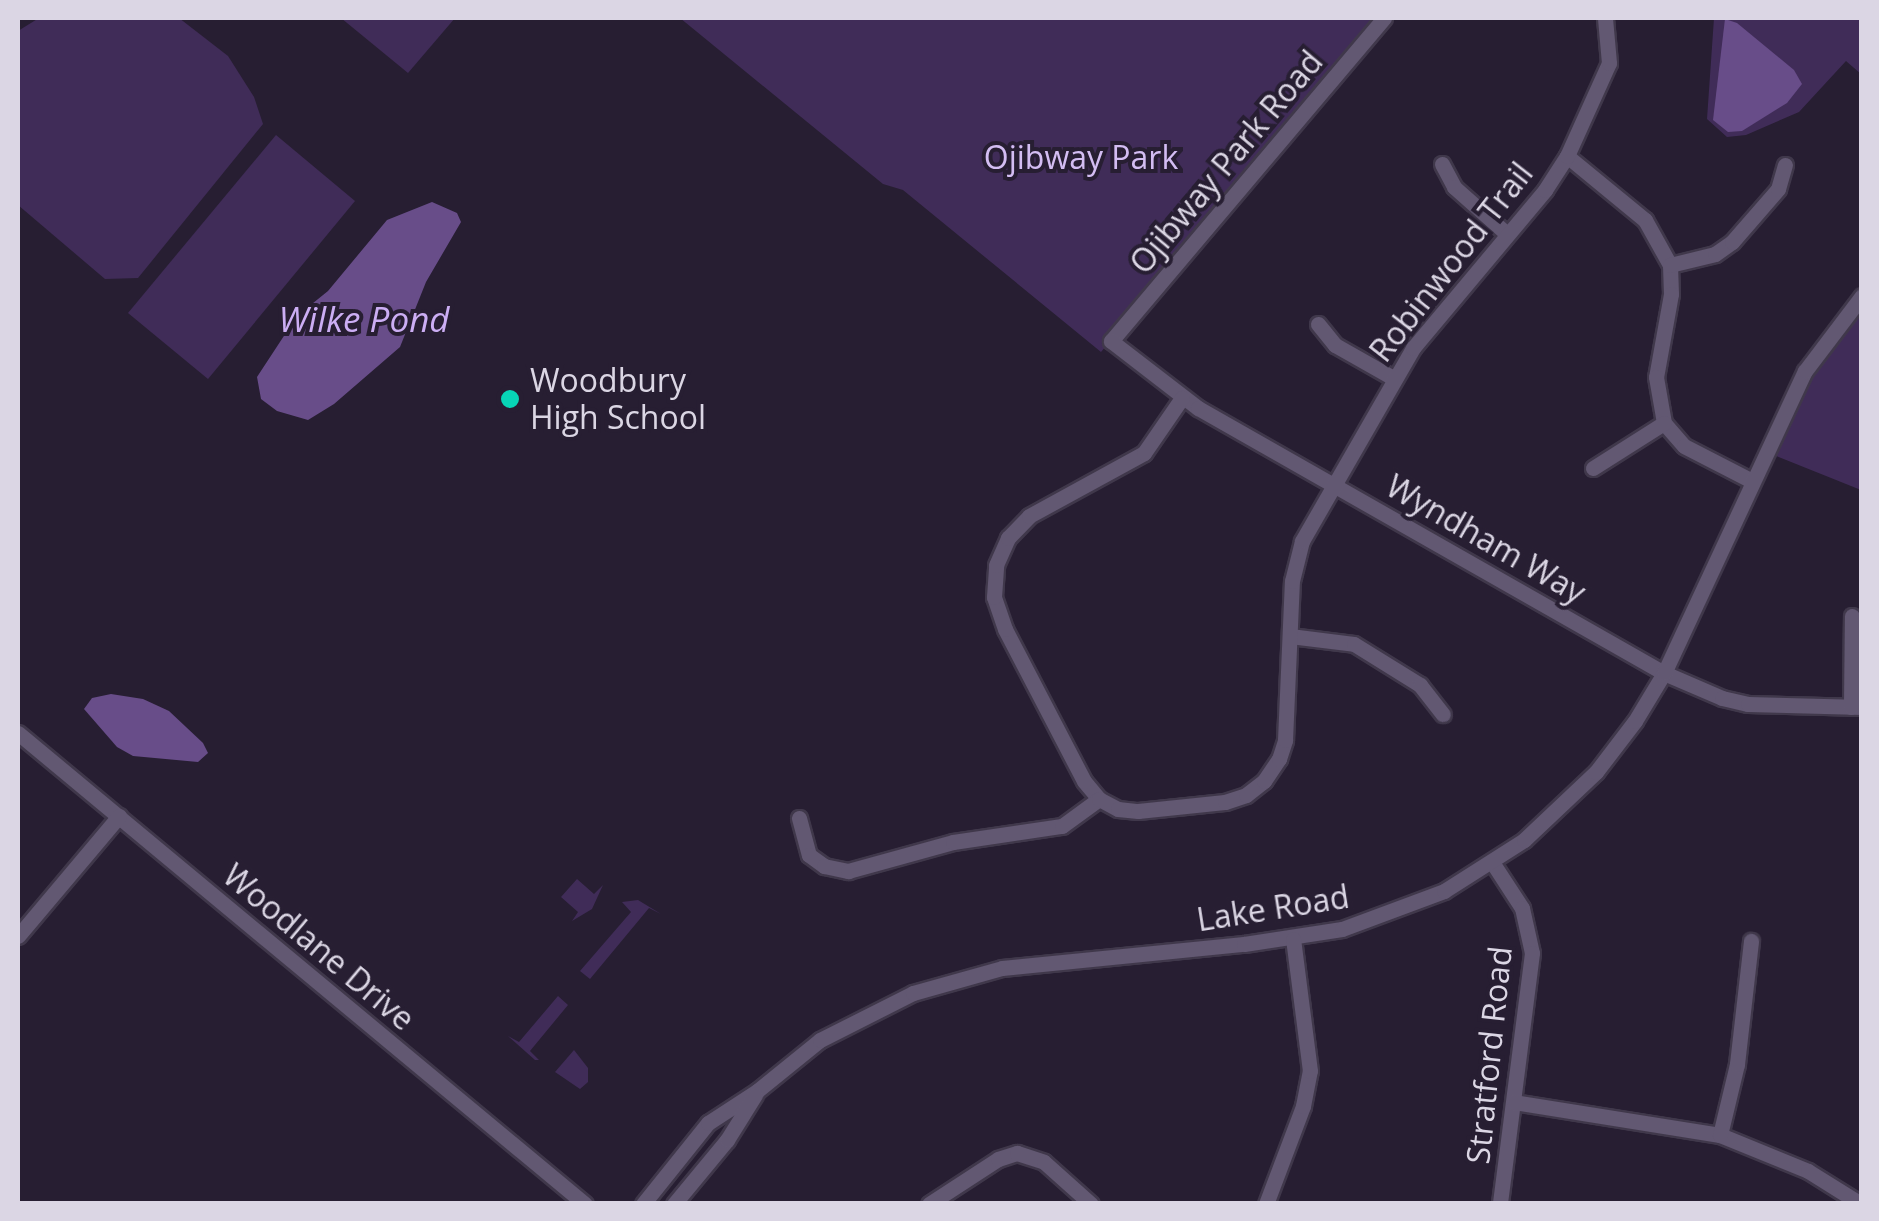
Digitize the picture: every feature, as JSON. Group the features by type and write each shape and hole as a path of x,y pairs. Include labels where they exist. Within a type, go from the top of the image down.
{"street":[{"name":"Ojibway Park Road","path":"1111,341 1384,18"},
{"name":"Robinwood Trail","path":"1099,799 1118,809 1138,811 1232,800 1259,785 1277,764 1285,740 1298,554 1393,378 1567,156 1609,63 1605,18"},
{"path":"1567,156 1645,220 1670,266 1672,294 1656,377 1664,422 1684,446 1752,481"},
{"path":"1442,164 1454,187 1507,234"},
{"path":"1670,266 1715,254 1732,242 1778,190 1786,165"},
{"name":"Lake Road","path":"642,1204 708,1123 831,1034 882,1006 942,982 1002,968 1293,938 1378,918 1444,890 1492,862 1550,818 1596,772 1664,673 1806,371 1862,296"},
{"path":"1318,324 1334,346 1393,378"},
{"name":"Wyndham Way","path":"1111,341 1182,398 1664,673 1722,698 1748,704 1856,707"},
{"path":"799,818 809,855 824,866 848,871 963,840 1062,826 1099,799 1084,781 1002,622 994,597 996,565 1008,538 1028,516 1144,453 1182,398"},
{"path":"1593,468 1664,422"},
{"path":"1852,616 1856,707"},
{"path":"1290,636 1332,638 1354,644 1420,685 1443,714"},
{"name":"Woodlane Drive","path":"18,733 585,1204"},
{"path":"18,936 119,816"},
{"name":"Stratford Road","path":"1492,862 1522,908 1532,952 1500,1204"},
{"path":"1266,1204 1303,1106 1310,1070 1293,938"},
{"path":"1720,1135 1737,1064 1751,941"},
{"name":"Lake Road","path":"674,1204 727,1140 757,1091"},
{"path":"1514,1102 1720,1135 1808,1170 1861,1204"},
{"path":"929,1204 998,1159 1017,1154 1044,1162 1091,1204"}],"green space":[{"path":"39,18 179,18 228,56 254,97 263,124 138,278 105,279 18,205 18,31"},
{"path":"341,18 455,18 408,73"},
{"name":"Ojibway Park","path":"680,18 1384,18 1101,352 903,190 883,184"},
{"path":"1714,18 1861,18 1861,74 1846,61 1799,112 1746,135 1727,137 1707,119"},
{"path":"276,135 355,201 208,379 128,313"},
{"path":"1861,296 1861,490 1766,452 1787,407"},
{"path":"577,879 594,894 603,885 592,909 572,921 578,912 561,897"},
{"path":"638,900 661,914 649,908 590,979 580,971 631,912 622,902"},
{"path":"558,996 568,1005 530,1051 539,1060 535,1060 508,1036 519,1042"},
{"path":"574,1050 588,1068 588,1082 580,1089 555,1072"}],"water":[{"path":"1725,19 1737,23 1794,70 1802,84 1787,103 1742,131 1728,132 1713,120"},
{"name":"Wilke Pond","path":"432,202 457,213 461,222 426,282 400,347 334,404 308,420 277,411 261,399 257,377 297,316 328,291 387,220"},
{"path":"111,694 143,699 169,711 203,743 208,753 198,762 133,756 117,747 84,709 92,698"}],"place":[{"name":"Woodbury High School","path":"510,399"}]}
